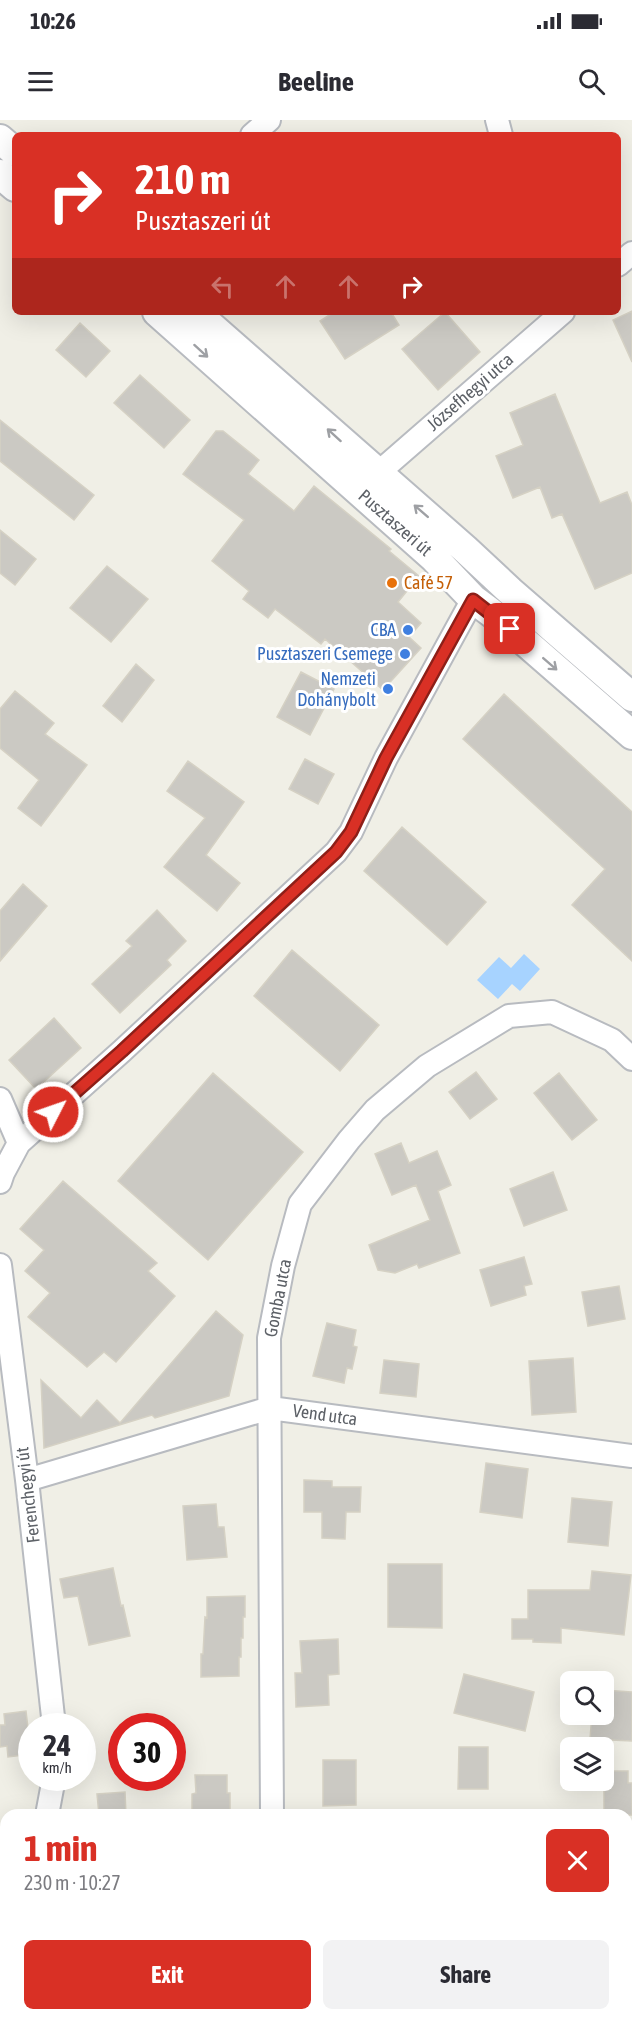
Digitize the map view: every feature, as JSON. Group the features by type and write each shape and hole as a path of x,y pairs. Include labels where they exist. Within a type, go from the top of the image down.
{"street":[{"path":"255,132 269,120"},
{"path":"0,139 12,149"},
{"path":"0,174 12,184"},
{"name":"Pusztaszeri út","path":"161,315 368,482 494,576 632,697"},
{"name":"Pusztaszeri út","path":"198,315 368,482 473,600 493,614 632,735"},
{"name":"Józsefhegyi utca","path":"368,482 554,315"},
{"path":"1,1176 19,1143 122,1051 336,852 351,832 386,758 473,600 494,576"},
{"name":"Gomba utca","path":"272,1809 269,1338 283,1266 300,1204 375,1110 427,1066 509,1016 552,1012 612,1040 632,1059"},
{"path":"0,1099 19,1143"},
{"name":"Ferenchegyi út","path":"0,1265 53,1713"},
{"name":"Vend utca","path":"27,1480 270,1408 632,1456"},
{"path":"48,1809 52,1791"}],"water":[{"path":"524,954 540,969 520,991 512,984 498,999 477,980 499,957 511,968"}],"building":[{"path":"632,311 632,362 613,320"},
{"path":"329,315 393,315 399,325 345,359 320,321"},
{"path":"442,315 448,315 480,352 438,390 402,349"},
{"path":"80,323 110,351 86,377 56,350"},
{"path":"140,375 190,420 164,448 114,403"},
{"path":"555,394 600,503 627,492 632,505 632,573 595,589 562,514 552,518 540,487 513,498 496,456 523,445 510,413"},
{"path":"0,420 94,495 74,520 0,461"},
{"path":"216,431 223,431 259,460 248,474 294,511 314,486 391,549 389,551 419,576 398,602 421,623 409,637 421,648 383,690 325,639 321,644 275,609 268,618 243,599 249,591 212,561 244,520 183,474"},
{"path":"0,530 36,559 15,585 0,573"},
{"path":"107,566 148,599 111,642 70,608"},
{"path":"136,664 154,680 122,722 103,706"},
{"path":"301,672 334,689 310,735 277,717"},
{"path":"15,691 54,723 45,734 87,765 41,826 18,808 39,780 0,748 0,709"},
{"path":"504,694 632,812 632,961 572,905 605,869 463,739"},
{"path":"305,759 334,774 318,804 289,789"},
{"path":"188,761 244,802 206,855 240,883 217,911 164,867 205,818 167,791"},
{"path":"402,827 486,902 447,945 364,871"},
{"path":"23,884 47,906 0,961 0,911"},
{"path":"157,910 186,941 167,960 171,965 120,1013 92,984 132,946 126,941"},
{"path":"292,950 379,1025 340,1071 254,996"},
{"path":"54,1018 81,1048 36,1089 9,1060"},
{"path":"476,1072 497,1099 470,1119 449,1092"},
{"path":"213,1073 303,1152 208,1260 118,1181"},
{"path":"559,1073 597,1120 572,1140 534,1093"},
{"path":"401,1143 409,1163 437,1151 451,1185 438,1191 460,1253 419,1268 417,1264 395,1273 378,1270 369,1245 430,1220 416,1185 392,1195 375,1154"},
{"path":"553,1172 567,1210 524,1226 510,1189"},
{"path":"63,1181 157,1263 148,1271 175,1296 116,1362 104,1352 87,1367 28,1317 50,1293 25,1271 44,1250 20,1229"},
{"path":"524,1257 532,1284 524,1286 526,1295 491,1306 480,1270"},
{"path":"619,1286 625,1319 588,1326 582,1292"},
{"path":"216,1311 243,1335 229,1396 155,1418 152,1415 44,1448 41,1380 81,1418 97,1400 120,1423"},
{"path":"327,1323 356,1330 353,1346 357,1347 352,1369 347,1368 344,1383 313,1376"},
{"path":"573,1358 576,1412 532,1415 529,1361"},
{"path":"384,1360 419,1364 416,1397 380,1393"},
{"path":"486,1463 528,1469 522,1518 480,1512"},
{"path":"304,1480 332,1481 332,1487 361,1487 360,1512 346,1512 345,1539 322,1538 322,1512 304,1512"},
{"path":"572,1498 612,1502 608,1546 568,1542"},
{"path":"216,1504 218,1527 224,1527 227,1557 187,1560 183,1506"},
{"path":"388,1564 442,1564 442,1628 388,1627"},
{"path":"113,1568 130,1636 89,1645 78,1596 64,1598 60,1579"},
{"path":"592,1571 631,1575 624,1635 561,1628 561,1643 512,1639 512,1619 528,1619 528,1590 590,1590"},
{"path":"245,1596 239,1676 201,1677 207,1597"},
{"path":"338,1639 339,1674 328,1675 329,1705 296,1707 295,1673 302,1673 300,1641"},
{"path":"464,1674 534,1692 525,1731 454,1713"},
{"path":"614,1691 632,1692 632,1741 614,1740 614,1737 590,1737 591,1725 614,1725"},
{"path":"26,1711 26,1713 18,1713 18,1756 8,1757 7,1746 0,1747 0,1725 5,1725 4,1714"},
{"path":"459,1747 488,1747 488,1789 458,1789"},
{"path":"323,1760 356,1760 356,1805 323,1806"},
{"path":"614,1771 628,1771 628,1783 632,1783 632,1809 604,1809 604,1791 614,1791"},
{"path":"195,1775 227,1775 230,1809 192,1809 192,1794 196,1793"},
{"path":"125,1792 126,1809 98,1809 97,1794"}],"place":[{"name":"Café 57","path":"392,583"},
{"name":"CBA","path":"408,630"},
{"name":"Pusztaszeri Csemege","path":"405,654"},
{"name":"Nemzeti Dohánybolt","path":"388,689"}],"route":[{"path":"53,1112 336,852 351,832 386,758 473,600 510,629"}]}
